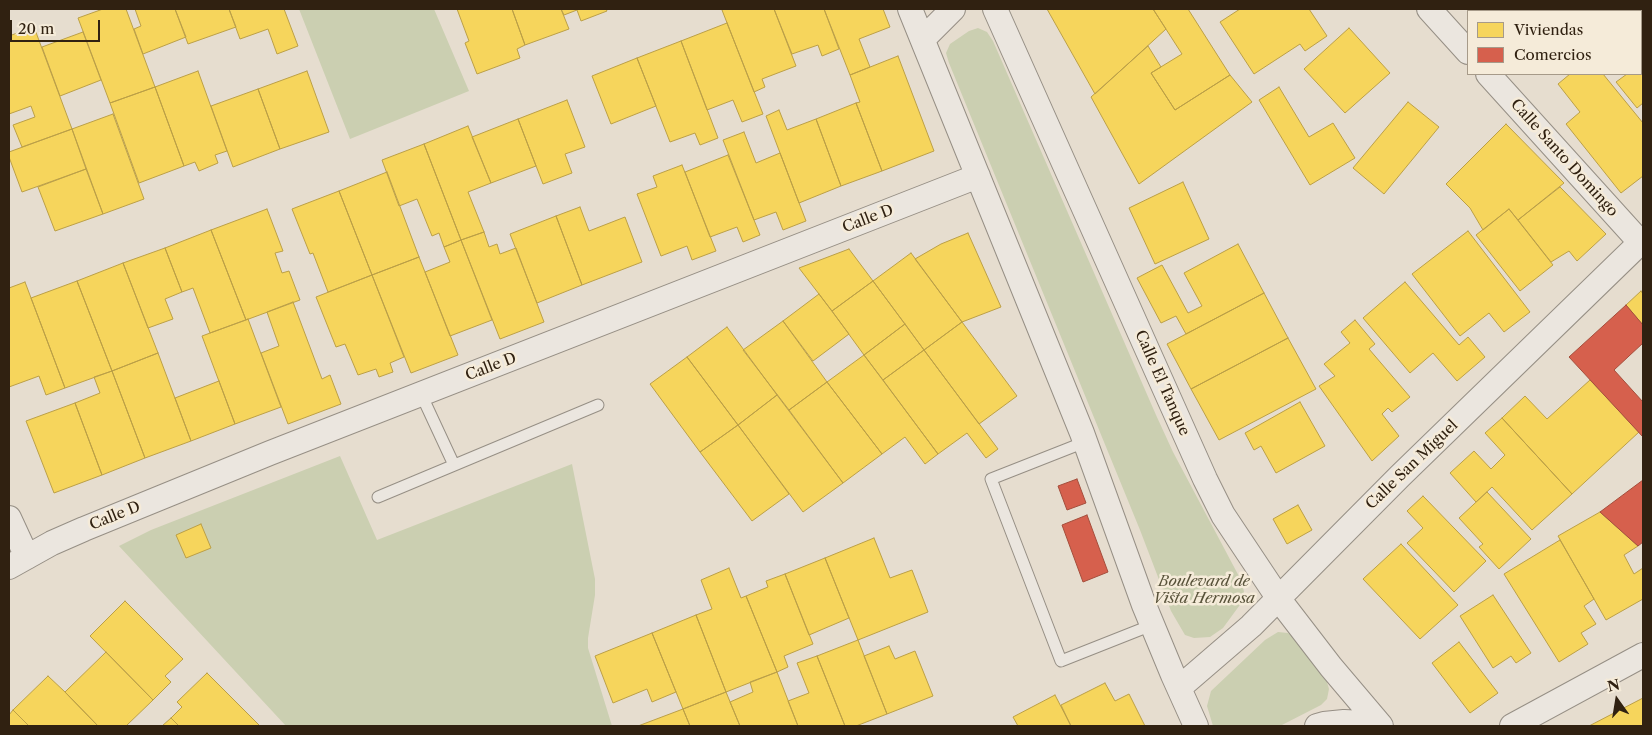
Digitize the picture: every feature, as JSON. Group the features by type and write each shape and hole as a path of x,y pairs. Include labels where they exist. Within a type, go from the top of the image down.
{"street":[{"path":"910,9 1085,442 1152,625 1196,726"},
{"path":"922,39 953,9"},
{"name":"Calle El Tanque","path":"995,9 1205,480 1223,515 1278,598 1331,667 1381,726"},
{"path":"1429,9 1467,51"},
{"name":"Calle Santo Domingo","path":"1489,75 1642,241"},
{"name":"Calle D","path":"18,562 84,529 261,457 978,176"},
{"name":"Calle San Miguel","path":"1179,688 1245,632 1400,476 1642,241"},
{"path":"9,518 18,562"},
{"path":"1512,726 1643,655"},
{"path":"1317,726 1344,722 1364,723 1375,726"}],"lane":[{"path":"422,394 454,465"},
{"path":"378,497 598,405"},
{"path":"1085,442 990,478 1061,661 1152,625"}],"green space":[{"path":"299,9 434,9 469,91 350,139"},
{"name":"Boulevard de Vista Hermosa","path":"978,28 987,32 993,41 1173,452 1242,582 1244,592 1242,602 1223,628 1210,637 1194,638 1185,635 1171,611 1140,530 949,63 946,53 950,44 969,31"},
{"path":"340,456 377,540 572,464 595,579 595,595 588,648 612,726 286,726 119,546 151,530"},
{"path":"1278,632 1288,633 1293,637 1323,676 1329,689 1327,699 1321,705 1280,726 1213,726 1207,706 1211,691 1265,640"}],"building: Viviendas":[{"path":"103,9 126,9 155,87 110,103 78,18"},
{"path":"135,9 175,9 186,37 143,54 134,29 141,26"},
{"path":"175,9 229,9 236,27 188,44"},
{"path":"229,9 284,9 298,46 277,54 268,29 240,39"},
{"path":"457,9 512,9 525,45 517,49 520,58 477,74 465,43 469,41"},
{"path":"512,9 561,9 569,29 525,45"},
{"path":"561,9 606,9 607,11 581,21 577,10 564,15"},
{"path":"774,9 796,66 762,79 765,87 754,92 722,10"},
{"path":"774,9 824,9 839,49 822,56 818,45 792,54"},
{"path":"824,9 883,9 890,27 859,39 870,67 850,75"},
{"path":"1047,9 1153,9 1166,29 1095,94"},
{"path":"1153,9 1188,9 1230,75 1175,110 1151,73 1182,54"},
{"path":"1240,9 1309,9 1327,36 1305,51 1300,44 1254,74 1220,22"},
{"path":"1586,9 1587,10 1528,10"},
{"path":"727,23 763,114 742,122 733,100 707,110 681,41"},
{"path":"1642,25 1643,103 1637,108 1616,82 1626,75 1642,75"},
{"path":"34,27 72,129 22,147 13,125 35,117 31,106 9,114 9,36"},
{"path":"1349,28 1390,73 1345,113 1304,69"},
{"path":"83,32 101,80 60,96 42,47"},
{"path":"681,41 718,138 700,145 695,133 670,142 637,58"},
{"path":"1148,46 1161,67 1151,73 1175,110 1230,75 1252,102 1139,184 1091,97"},
{"path":"898,56 934,151 882,171 856,103 860,102 850,75"},
{"path":"637,58 656,106 611,124 592,76"},
{"path":"198,71 227,151 215,155 218,163 199,171 195,162 184,166 155,87"},
{"path":"307,71 329,132 280,149 258,89"},
{"path":"1569,75 1604,75 1643,123 1643,176 1621,193 1566,124 1580,112 1558,84"},
{"path":"155,87 184,166 139,183 110,103"},
{"path":"1279,87 1309,137 1333,123 1355,158 1310,185 1259,100"},
{"path":"258,89 280,149 233,167 211,106"},
{"path":"567,100 585,147 565,154 572,173 543,184 518,119"},
{"path":"1408,102 1439,127 1384,194 1353,168"},
{"path":"856,103 882,171 841,186 816,119"},
{"path":"779,110 787,130 816,119 841,186 799,203 766,116"},
{"path":"113,114 144,199 103,214 72,129"},
{"path":"518,119 536,166 491,183 472,137"},
{"path":"1506,124 1564,183 1518,220 1509,209 1483,230 1470,208 1446,184"},
{"path":"468,126 491,183 468,192 484,232 461,240 424,144"},
{"path":"72,129 86,169 22,192 9,157 9,152"},
{"path":"744,132 756,163 780,153 806,221 783,230 776,212 754,220 723,140"},
{"path":"424,144 461,240 444,247 439,233 432,236 417,199 399,206 382,160"},
{"path":"728,155 760,235 743,242 737,227 710,237 685,172"},
{"path":"682,165 716,251 692,260 687,246 661,256 637,194 657,187 653,176"},
{"path":"86,169 103,214 55,231 38,187"},
{"path":"387,172 419,257 372,275 339,191"},
{"path":"1183,182 1209,239 1155,264 1129,208"},
{"path":"1560,187 1606,234 1577,261 1569,251 1551,262 1518,220"},
{"path":"339,191 372,275 328,292 313,253 310,254 292,209"},
{"path":"580,207 589,231 625,217 642,262 582,285 556,216"},
{"path":"267,209 283,251 275,253 282,273 289,271 300,300 246,320 211,230"},
{"path":"1509,209 1553,265 1520,291 1476,235"},
{"path":"556,216 582,285 537,303 510,234"},
{"path":"211,230 246,320 210,333 193,288 182,292 165,248"},
{"path":"1468,231 1530,312 1504,332 1489,313 1460,336 1412,274"},
{"path":"484,232 489,247 497,244 500,254 516,248 544,322 500,339 461,240"},
{"path":"968,233 1001,307 962,322 915,259 941,244"},
{"path":"461,240 492,320 450,336 425,272 450,262 444,247"},
{"path":"1238,244 1264,293 1186,334 1176,316 1161,323 1137,278 1162,265 1188,313 1202,306 1184,273"},
{"path":"165,248 182,292 165,299 173,319 148,328 123,263"},
{"path":"849,249 873,281 832,311 799,268"},
{"path":"911,253 962,322 924,350 873,281"},
{"path":"419,257 458,355 411,373 372,275"},
{"path":"123,263 158,353 112,371 77,281"},
{"path":"372,275 404,357 390,363 393,372 379,377 376,369 358,375 345,344 336,347 316,297"},
{"path":"77,281 112,371 65,388 31,298"},
{"path":"873,281 905,324 864,355 832,311"},
{"path":"25,282 65,388 46,395 39,376 9,387 9,288"},
{"path":"1405,282 1459,345 1468,337 1485,357 1457,381 1433,353 1410,373 1363,318"},
{"path":"1641,291 1643,294 1643,325 1626,305"},
{"path":"1264,293 1288,338 1191,389 1167,344"},
{"path":"819,294 849,334 813,361 783,321"},
{"path":"293,302 322,379 330,375 341,404 288,424 261,353 279,346 267,312"},
{"path":"248,319 281,407 235,424 202,336"},
{"path":"1355,320 1375,344 1369,349 1410,397 1392,412 1388,408 1382,414 1399,436 1372,461 1319,386 1335,376 1324,364 1350,343 1341,332"},
{"path":"783,321 827,382 789,410 743,350"},
{"path":"962,322 1017,396 979,424 924,350"},
{"path":"905,324 924,350 883,380 864,355"},
{"path":"727,327 777,395 738,425 687,357"},
{"path":"1288,338 1316,389 1219,440 1191,389"},
{"path":"924,350 998,449 986,458 967,433 938,454 883,380"},
{"path":"158,353 191,441 145,458 112,371"},
{"path":"864,355 938,454 925,464 905,437 882,454 827,382"},
{"path":"687,357 738,425 700,452 650,384"},
{"path":"112,371 145,458 102,475 75,403 100,393 94,377"},
{"path":"1590,380 1639,432 1572,494 1502,418 1525,396 1547,419"},
{"path":"219,381 235,424 191,441 175,398"},
{"path":"827,382 882,454 843,483 789,410"},
{"path":"777,395 843,483 803,512 738,425"},
{"path":"1300,402 1325,446 1276,473 1261,446 1254,450 1245,433"},
{"path":"75,403 102,475 54,493 26,421"},
{"path":"1502,418 1572,494 1532,530 1492,487 1476,502 1450,473 1474,451 1491,469 1505,455 1485,433"},
{"path":"738,425 789,494 752,521 700,452"},
{"path":"1487,492 1531,539 1499,569 1479,547 1483,544 1459,518"},
{"path":"1423,496 1486,561 1454,592 1407,543 1423,528 1407,511"},
{"path":"1298,505 1312,530 1287,544 1273,519"},
{"path":"1600,512 1638,546 1624,555 1634,574 1643,568 1643,599 1606,620 1558,536"},
{"path":"201,524 211,548 186,558 176,535"},
{"path":"874,538 890,578 912,570 928,612 858,640 825,558"},
{"path":"1560,540 1594,599 1584,606 1596,624 1581,633 1588,644 1559,662 1504,574"},
{"path":"1401,544 1458,605 1420,639 1363,579"},
{"path":"825,558 849,618 809,635 785,574"},
{"path":"729,568 741,598 746,596 777,672 726,692 696,615 712,609 701,580"},
{"path":"785,574 813,644 784,656 788,667 777,672 746,596 768,587 766,581"},
{"path":"1493,595 1531,653 1516,663 1511,656 1493,668 1460,616"},
{"path":"125,601 183,659 165,676 171,682 153,700 90,636"},
{"path":"696,615 726,692 683,709 652,633"},
{"path":"652,633 676,692 652,702 647,689 613,703 595,656"},
{"path":"858,640 887,714 856,726 845,726 817,656"},
{"path":"1459,642 1498,693 1470,713 1432,663"},
{"path":"889,646 895,659 915,651 933,696 887,714 864,656"},
{"path":"106,652 153,700 126,726 98,726 65,692"},
{"path":"817,656 845,726 798,726 788,701 809,693 797,663"},
{"path":"777,672 798,726 740,726 730,702 753,692 750,682"},
{"path":"207,673 260,726 179,726 171,718 182,707 177,702"},
{"path":"48,676 98,726 29,726 13,710"},
{"path":"1105,683 1115,701 1129,694 1145,726 1071,726 1061,705"},
{"path":"726,692 740,726 690,726 683,709"},
{"path":"1055,695 1071,726 1018,726 1013,717"},
{"path":"1643,698 1643,726 1589,726"},
{"path":"683,709 690,726 638,726"},
{"path":"13,710 29,726 9,726 9,715"},
{"path":"171,718 179,726 162,726"}],"building: Comercios":[{"path":"1626,305 1643,325 1643,343 1614,370 1643,402 1643,437 1569,357"},
{"path":"1077,479 1086,503 1067,510 1058,486"},
{"path":"1643,480 1643,542 1638,546 1600,512"},
{"path":"1087,515 1108,572 1083,582 1062,525"}]}
